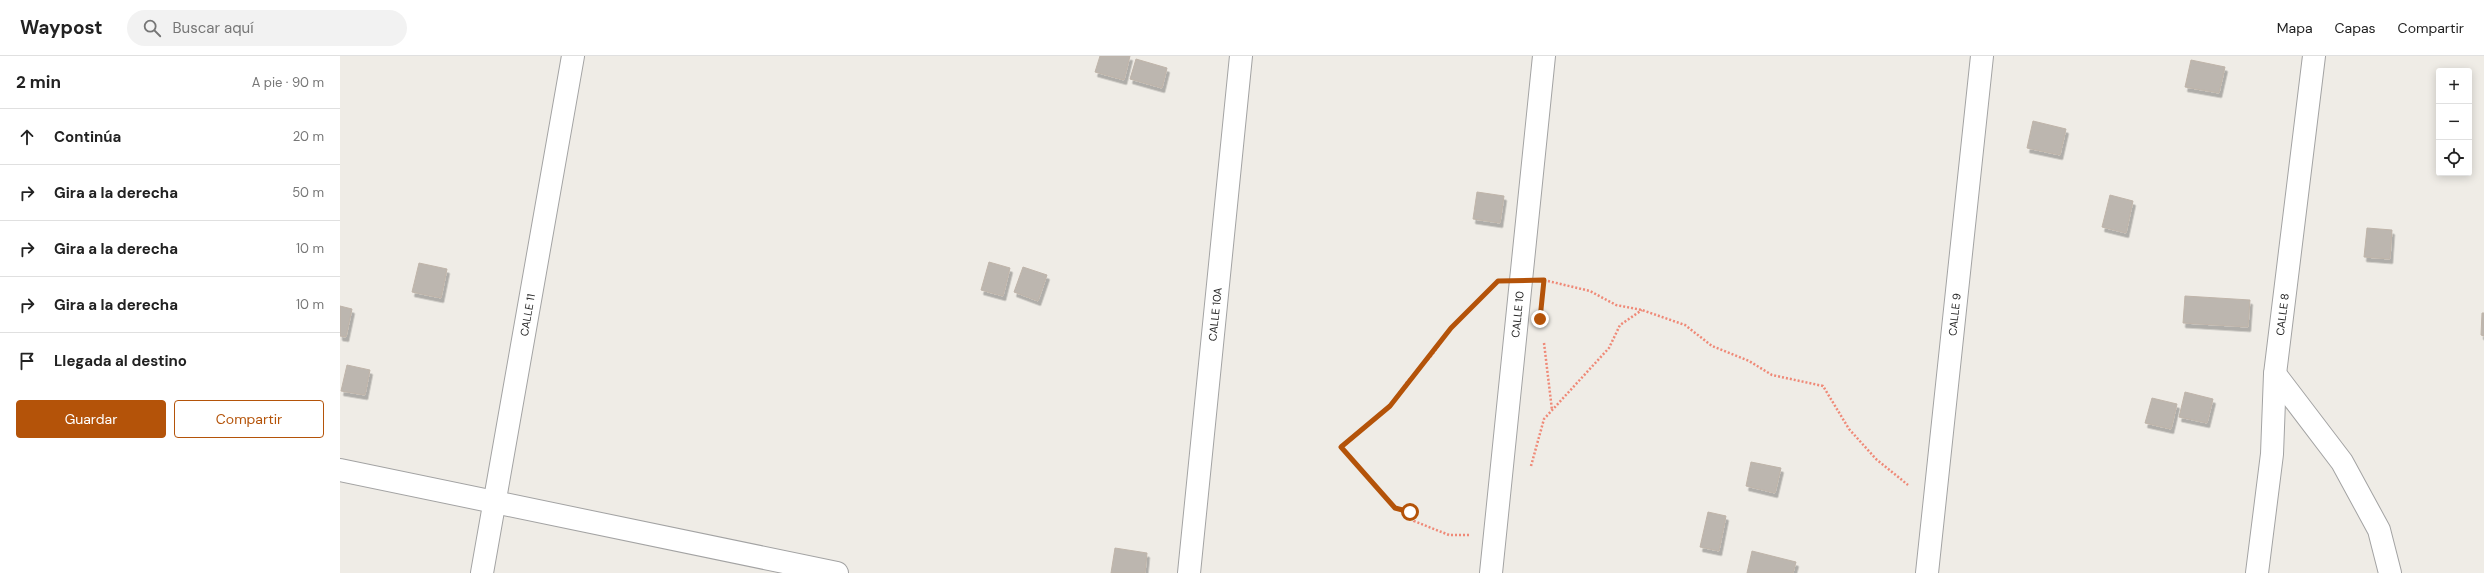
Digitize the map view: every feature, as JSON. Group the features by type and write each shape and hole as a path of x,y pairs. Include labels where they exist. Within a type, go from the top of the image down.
{"street":[{"name":"CALLE 11","path":"482,573 573,56"},
{"name":"CALLE 10A","path":"1189,573 1241,56"},
{"name":"CALLE 10","path":"1491,573 1544,56"},
{"name":"CALLE 9","path":"1927,573 1982,56"},
{"name":"CALLE 8","path":"2257,573 2272,454 2275,374 2314,56"},
{"path":"2275,374 2342,462 2379,530 2390,573"},
{"path":"340,470 837,573"}],"path":[{"path":"1471,535 1449,535 1414,521 1410,512 1395,508 1341,447 1390,406 1451,328 1498,281 1521,279 1544,280 1590,291 1616,305 1642,310 1685,325 1712,346 1749,361 1772,375 1823,386 1849,429 1876,459 1915,490 1934,501"},
{"path":"1530,470 1544,419 1609,348 1620,325 1642,310"},
{"path":"1543,341 1552,410"}],"building":[{"path":"1100,56 1130,56 1124,80 1095,72"},
{"path":"1136,59 1167,68 1162,88 1130,79"},
{"path":"2191,60 2225,67 2219,93 2185,87"},
{"path":"2033,121 2066,129 2060,155 2027,148"},
{"path":"1477,192 1504,196 1500,223 1473,219"},
{"path":"2110,195 2133,201 2126,233 2102,227"},
{"path":"2367,228 2392,230 2390,259 2364,257"},
{"path":"989,262 1010,268 1003,296 981,290"},
{"path":"419,263 447,269 441,298 412,292"},
{"path":"1023,267 1047,275 1038,301 1014,292"},
{"path":"2185,296 2250,300 2248,327 2183,323"},
{"path":"340,306 352,309 346,337 340,336"},
{"path":"2482,313 2484,313 2484,336 2481,335"},
{"path":"347,365 370,370 365,395 341,391"},
{"path":"2185,392 2213,399 2207,423 2179,417"},
{"path":"2152,398 2177,404 2171,429 2145,423"},
{"path":"1751,462 1781,468 1775,493 1746,486"},
{"path":"1708,512 1726,516 1719,551 1700,547"},
{"path":"1115,548 1147,553 1145,573 1111,573"},
{"path":"1752,551 1796,562 1793,573 1747,573"}],"route":[{"path":"1410,512 1395,508 1341,447 1390,406 1407,382 1432,354 1451,328 1476,301 1498,281 1521,279 1544,280 1540,319"}]}
